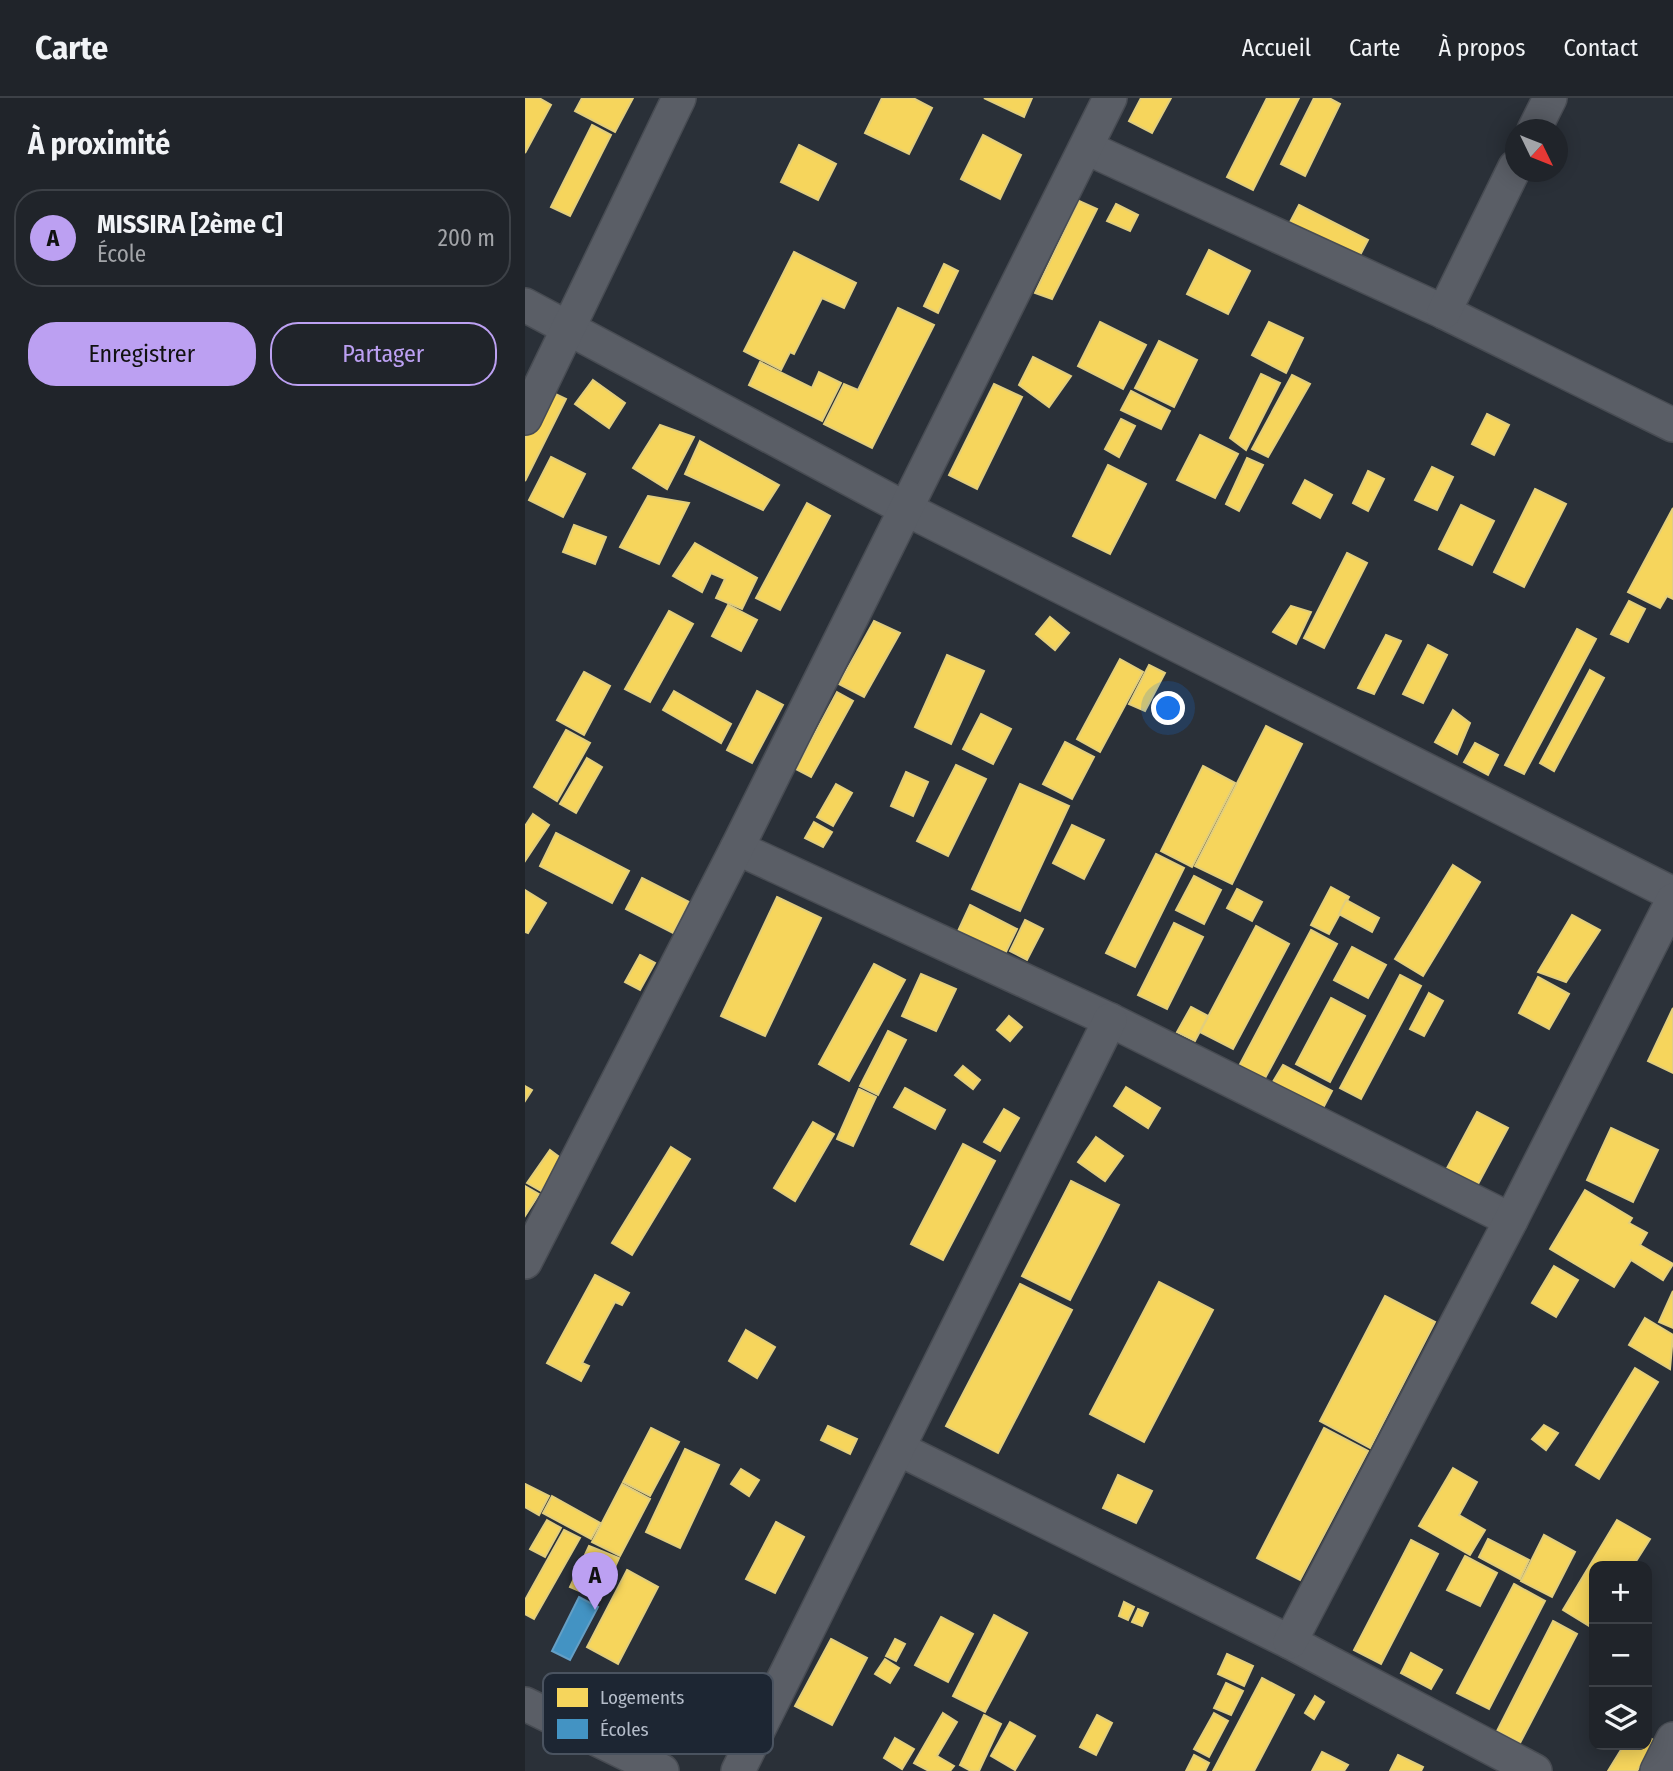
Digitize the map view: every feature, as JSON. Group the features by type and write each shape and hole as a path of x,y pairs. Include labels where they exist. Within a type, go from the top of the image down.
{"street":[{"path":"525,418 679,98"},
{"path":"525,1262 737,848 1110,98"},
{"path":"1540,119 1550,98"},
{"path":"1087,148 1444,312 1673,425"},
{"path":"1444,312 1508,182"},
{"path":"525,305 906,509 1673,897 1511,1220 1290,1642"},
{"path":"737,848 1110,1020 1511,1220"},
{"path":"773,1701 1110,1020"},
{"path":"899,1449 1290,1642 1535,1771"},
{"path":"525,1704 543,1713"},
{"path":"1657,1771 1673,1739"},
{"path":"627,1754 662,1771"},
{"path":"738,1771 746,1754"}],"building: Logements":[{"path":"525,98 539,98 551,105 525,153"},
{"path":"582,98 633,98 615,132 575,111"},
{"path":"882,98 913,98 932,108 909,154 865,133"},
{"path":"984,98 1032,98 1024,117"},
{"path":"1141,98 1171,98 1152,133 1129,121"},
{"path":"1267,98 1299,98 1253,190 1227,177"},
{"path":"1314,98 1329,98 1340,104 1305,176 1281,164"},
{"path":"592,125 611,135 570,216 551,207"},
{"path":"983,135 1021,155 1000,199 961,179"},
{"path":"799,145 836,164 818,200 781,182"},
{"path":"1079,201 1097,209 1052,299 1035,293"},
{"path":"1116,204 1138,215 1130,231 1107,221"},
{"path":"1299,205 1368,240 1358,259 1289,224"},
{"path":"1209,250 1250,271 1228,314 1187,294"},
{"path":"794,252 856,283 844,308 822,298 794,354 790,352 781,370 744,351"},
{"path":"944,264 958,271 938,313 924,306"},
{"path":"898,308 934,325 872,448 824,424 844,384 858,390"},
{"path":"1100,322 1146,345 1123,389 1078,366"},
{"path":"1269,322 1303,338 1286,373 1252,355"},
{"path":"1159,341 1197,360 1174,407 1135,388"},
{"path":"1033,357 1071,376 1049,407 1019,385"},
{"path":"760,362 812,388 819,372 841,383 822,421 749,385"},
{"path":"1261,374 1280,383 1246,450 1230,438"},
{"path":"1292,375 1310,384 1268,457 1252,449"},
{"path":"593,380 625,403 609,428 575,404"},
{"path":"994,384 1022,397 977,489 949,475"},
{"path":"549,391 566,399 525,481 525,438"},
{"path":"1131,391 1170,411 1161,429 1121,410"},
{"path":"1487,414 1509,425 1494,455 1472,444"},
{"path":"1121,419 1135,426 1119,457 1105,449"},
{"path":"660,425 694,437 667,489 633,468"},
{"path":"1200,435 1238,454 1215,498 1177,480"},
{"path":"700,441 779,485 763,510 685,474"},
{"path":"551,457 585,474 563,517 529,500"},
{"path":"1247,458 1263,465 1239,511 1226,504"},
{"path":"1108,465 1146,484 1110,554 1073,536"},
{"path":"1432,467 1453,477 1437,510 1415,500"},
{"path":"1368,471 1384,479 1368,511 1353,503"},
{"path":"1305,480 1332,495 1320,518 1293,503"},
{"path":"1535,489 1566,504 1524,587 1494,572"},
{"path":"648,496 689,503 659,564 620,547"},
{"path":"807,503 830,516 780,610 756,598"},
{"path":"1461,505 1494,521 1472,565 1439,549"},
{"path":"1673,508 1673,599 1667,596 1660,608 1628,592"},
{"path":"574,525 606,537 595,564 563,552"},
{"path":"695,543 757,578 742,609 716,598 725,579 711,573 702,592 673,576"},
{"path":"1347,553 1367,563 1324,648 1304,638"},
{"path":"1629,601 1645,609 1628,642 1611,634"},
{"path":"728,605 757,620 741,651 712,636"},
{"path":"1291,606 1311,612 1296,644 1273,632"},
{"path":"669,611 693,624 650,702 625,689"},
{"path":"1050,617 1069,633 1055,650 1036,634"},
{"path":"874,621 900,633 864,697 839,684"},
{"path":"1577,629 1596,639 1524,774 1505,765"},
{"path":"1386,635 1401,641 1374,694 1358,688"},
{"path":"1428,645 1447,655 1423,703 1403,694"},
{"path":"947,655 984,671 951,744 915,727"},
{"path":"1120,659 1143,672 1100,752 1077,739"},
{"path":"1149,665 1165,673 1145,711 1129,704"},
{"path":"1590,670 1604,678 1554,771 1540,763"},
{"path":"584,672 610,686 584,735 557,720"},
{"path":"674,691 731,724 721,743 663,710"},
{"path":"757,691 783,705 752,763 727,750"},
{"path":"837,692 853,701 811,777 796,769"},
{"path":"1453,710 1470,723 1457,754 1435,742"},
{"path":"981,714 1011,729 993,764 963,749"},
{"path":"1266,726 1302,744 1232,884 1195,866"},
{"path":"566,730 590,743 557,801 534,787"},
{"path":"1065,742 1094,757 1072,799 1043,784"},
{"path":"1475,743 1498,755 1488,775 1464,762"},
{"path":"587,758 602,767 576,813 560,804"},
{"path":"956,765 986,779 948,856 917,841"},
{"path":"1203,766 1235,783 1192,867 1161,851"},
{"path":"906,772 928,782 913,816 891,806"},
{"path":"836,784 852,793 833,826 817,817"},
{"path":"1020,784 1069,806 1020,911 972,889"},
{"path":"533,814 549,825 525,861 525,826"},
{"path":"814,822 832,832 823,847 805,838"},
{"path":"1072,825 1104,840 1084,879 1053,863"},
{"path":"556,833 629,871 612,903 540,866"},
{"path":"1156,854 1184,868 1135,967 1106,953"},
{"path":"1453,865 1480,882 1423,976 1395,959"},
{"path":"1194,876 1221,890 1204,924 1176,910"},
{"path":"642,878 689,902 673,933 626,909"},
{"path":"1331,887 1349,897 1329,934 1311,925"},
{"path":"1237,889 1262,902 1252,921 1227,908"},
{"path":"525,890 546,903 528,933 525,932"},
{"path":"777,897 821,918 765,1036 721,1016"},
{"path":"1346,900 1379,918 1372,932 1339,914"},
{"path":"970,905 1017,929 1005,954 958,931"},
{"path":"1572,915 1600,930 1566,982 1538,972"},
{"path":"1025,920 1043,929 1027,960 1010,951"},
{"path":"1174,923 1203,937 1167,1009 1138,995"},
{"path":"1256,926 1289,944 1233,1049 1200,1032"},
{"path":"1311,930 1337,944 1264,1080 1239,1066"},
{"path":"1352,947 1386,965 1368,998 1334,980"},
{"path":"640,955 655,963 640,990 625,982"},
{"path":"874,964 905,980 849,1081 819,1064"},
{"path":"921,974 956,989 936,1031 902,1016"},
{"path":"1400,975 1421,986 1361,1099 1340,1088"},
{"path":"1538,977 1569,994 1549,1029 1519,1013"},
{"path":"1429,993 1443,1001 1424,1036 1410,1029"},
{"path":"1331,998 1365,1016 1330,1082 1296,1064"},
{"path":"1191,1007 1208,1016 1195,1041 1177,1032"},
{"path":"1673,1008 1673,1073 1648,1061"},
{"path":"1009,1016 1022,1027 1010,1041 997,1030"},
{"path":"888,1031 906,1040 878,1095 860,1086"},
{"path":"1283,1065 1332,1091 1321,1112 1271,1085"},
{"path":"963,1066 980,1080 973,1089 955,1075"},
{"path":"525,1086 532,1090 525,1101"},
{"path":"1126,1087 1160,1108 1148,1128 1114,1106"},
{"path":"905,1088 945,1110 935,1129 894,1107"},
{"path":"859,1089 876,1097 853,1146 837,1139"},
{"path":"1004,1109 1019,1118 1000,1151 984,1142"},
{"path":"1477,1112 1508,1128 1477,1186 1446,1170"},
{"path":"813,1122 834,1134 795,1201 774,1188"},
{"path":"1611,1128 1658,1150 1633,1202 1587,1180"},
{"path":"1096,1137 1123,1156 1105,1181 1078,1162"},
{"path":"963,1144 995,1161 943,1260 911,1244"},
{"path":"671,1147 690,1159 632,1255 612,1243"},
{"path":"550,1150 562,1159 541,1191 527,1183"},
{"path":"1071,1181 1119,1205 1070,1300 1022,1276"},
{"path":"525,1186 539,1194 525,1216"},
{"path":"1585,1190 1632,1218 1629,1223 1647,1233 1640,1245 1673,1264 1663,1280 1631,1260 1614,1287 1550,1249"},
{"path":"1554,1266 1578,1280 1556,1317 1532,1303"},
{"path":"595,1275 629,1293 622,1305 615,1302 582,1363 589,1366 581,1381 547,1363"},
{"path":"1159,1282 1213,1310 1144,1442 1090,1414"},
{"path":"1020,1284 1072,1310 998,1453 946,1426"},
{"path":"1673,1291 1673,1328 1659,1322"},
{"path":"1385,1296 1435,1322 1370,1448 1320,1421"},
{"path":"1645,1318 1673,1335 1670,1369 1629,1345"},
{"path":"746,1330 775,1347 757,1378 729,1361"},
{"path":"1635,1368 1658,1382 1599,1479 1576,1465"},
{"path":"1544,1425 1558,1433 1546,1450 1532,1439"},
{"path":"828,1426 857,1439 850,1454 821,1440"},
{"path":"651,1428 679,1442 650,1496 623,1482"},
{"path":"1324,1428 1368,1451 1300,1580 1257,1558"},
{"path":"685,1449 719,1465 680,1548 646,1532"},
{"path":"1453,1468 1477,1482 1459,1515 1485,1530 1470,1555 1419,1526"},
{"path":"741,1469 759,1480 749,1496 731,1484"},
{"path":"1118,1475 1152,1491 1136,1523 1103,1508"},
{"path":"525,1484 549,1496 539,1515 525,1507"},
{"path":"622,1484 650,1499 620,1556 592,1542"},
{"path":"552,1496 600,1523 591,1539 543,1513"},
{"path":"547,1520 561,1528 545,1557 530,1549"},
{"path":"1617,1520 1650,1539 1636,1561 1592,1561"},
{"path":"776,1522 804,1537 775,1593 746,1579"},
{"path":"564,1530 580,1538 534,1619 525,1614 525,1600"},
{"path":"1544,1535 1575,1552 1552,1597 1521,1581"},
{"path":"1488,1539 1529,1560 1520,1579 1479,1557"},
{"path":"1411,1540 1438,1554 1381,1664 1354,1650"},
{"path":"589,1546 619,1558 600,1600 570,1587"},
{"path":"1465,1556 1497,1573 1480,1606 1447,1590"},
{"path":"1589,1567 1589,1626 1563,1610"},
{"path":"627,1570 658,1587 618,1664 587,1647"},
{"path":"1514,1584 1545,1601 1489,1709 1457,1693"},
{"path":"1124,1602 1134,1607 1128,1620 1119,1616"},
{"path":"1138,1609 1148,1613 1142,1626 1132,1622"},
{"path":"994,1615 1027,1633 985,1712 953,1696"},
{"path":"941,1617 973,1634 948,1682 915,1665"},
{"path":"1553,1621 1577,1634 1520,1743 1497,1731"},
{"path":"831,1639 867,1658 832,1725 795,1706"},
{"path":"895,1639 905,1644 896,1661 886,1656"},
{"path":"1411,1653 1442,1670 1431,1689 1401,1673"},
{"path":"1227,1654 1253,1666 1244,1686 1218,1674"},
{"path":"885,1659 899,1668 890,1683 875,1674"},
{"path":"1262,1678 1294,1695 1254,1771 1213,1771"},
{"path":"1226,1683 1243,1691 1231,1715 1214,1708"},
{"path":"1315,1696 1324,1702 1314,1719 1305,1713"},
{"path":"943,1713 957,1722 937,1756 954,1766 950,1771 929,1771 914,1763"},
{"path":"1214,1713 1228,1721 1209,1757 1194,1749"},
{"path":"984,1715 1001,1724 979,1771 971,1771 960,1765"},
{"path":"1097,1715 1112,1723 1096,1755 1080,1747"},
{"path":"1010,1722 1035,1736 1015,1770 991,1756"},
{"path":"895,1738 914,1749 902,1769 884,1758"},
{"path":"1621,1750 1650,1750 1637,1771 1608,1771"},
{"path":"1322,1752 1348,1765 1344,1771 1312,1771"},
{"path":"1194,1755 1209,1763 1205,1771 1186,1771"},
{"path":"1398,1755 1423,1767 1421,1771 1390,1771"}],"building: Écoles":[{"path":"579,1597 598,1607 570,1660 552,1651"}],"place":[{"name":"MISSIRA [2ème C]","path":"595,1610"}]}
